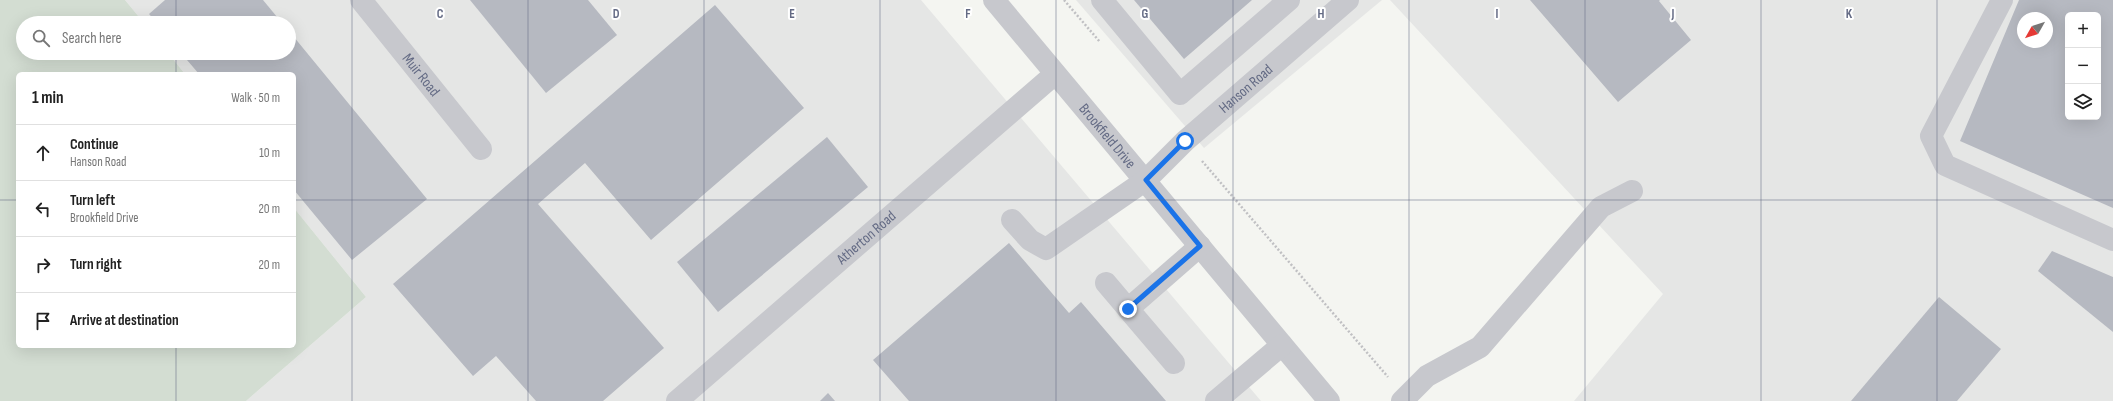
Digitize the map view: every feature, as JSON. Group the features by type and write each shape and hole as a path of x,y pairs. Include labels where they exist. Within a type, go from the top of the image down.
{"street":[{"name":"Muir Road","path":"361,0 481,149"},
{"name":"Brookfield Drive","path":"994,0 1146,180 1329,401"},
{"path":"1102,0 1180,94 1289,0"},
{"path":"2002,0 1931,136 1945,165 2113,240"},
{"name":"Hanson Road","path":"1012,220 1030,240 1046,249 1146,180 1185,141 1343,2"},
{"name":"Atherton Road","path":"677,401 1055,74"},
{"path":"1404,399 1427,376 1480,347 1601,207 1632,191"},
{"path":"1128,309 1200,246"},
{"path":"1106,283 1174,363"},
{"path":"1216,401 1282,345"}],"path":[{"path":"1064,0 1104,47"},
{"path":"1185,141 1404,399"}],"shaded area":[{"path":"0,0 125,0 138,16 16,16 16,60 174,60 183,72 16,72 16,348 296,348 296,210 366,297 246,401 0,401"},
{"path":"125,0 921,0 1261,401 246,401 366,297 296,210 296,72 183,72 174,60 296,60 296,16 138,16"},
{"path":"1076,0 1382,0 1204,148"},
{"path":"1390,0 2113,0 2113,401 1574,401 1663,294"}],"building":[{"path":"165,0 263,0 276,16 151,16 149,14"},
{"path":"470,0 588,0 617,35 546,93"},
{"path":"1134,0 1252,0 1184,59"},
{"path":"1530,0 1660,0 1659,1 1691,40 1618,102"},
{"path":"2019,0 2113,0 2113,208 1960,141"},
{"path":"715,5 804,108 651,240 585,163 538,204 664,348 603,401 536,401 496,356 473,376 393,284"},
{"path":"296,40 427,199 352,260 296,192 296,72 197,72 187,60 296,60"},
{"path":"827,137 868,187 718,312 677,262"},
{"path":"1009,243 1069,313 1081,302 1166,401 909,401 873,360"},
{"path":"2052,251 2113,277 2113,332 2038,271"},
{"path":"1939,297 2001,349 1957,401 1851,401"},
{"path":"828,393 835,401 820,401"}],"route":[{"path":"1128,309 1200,246 1146,180 1185,141"}]}
